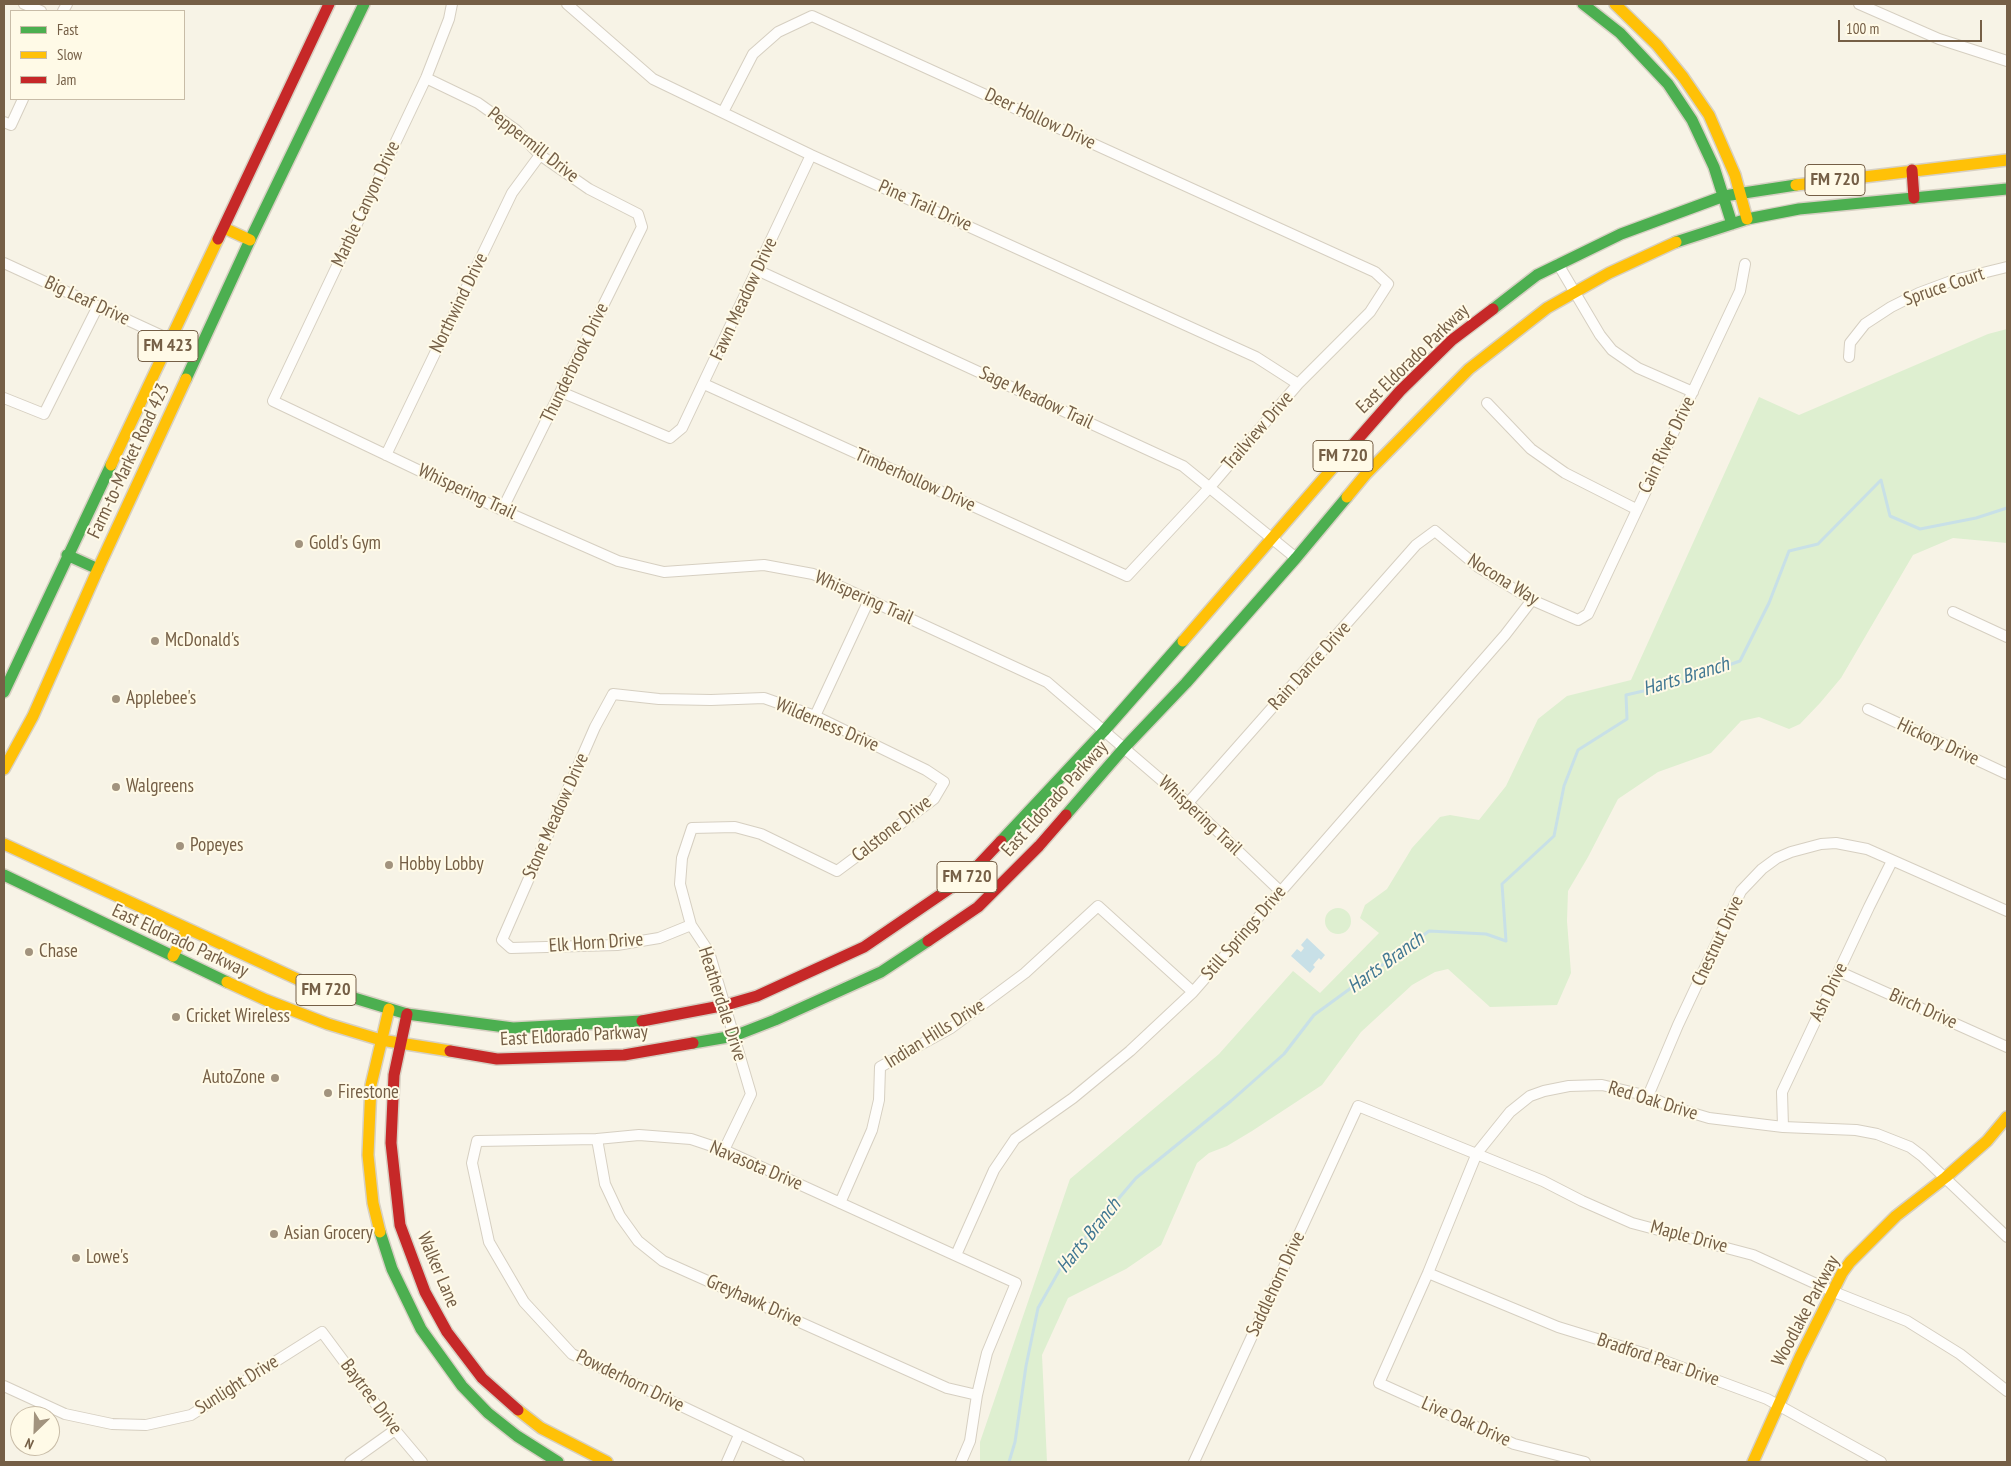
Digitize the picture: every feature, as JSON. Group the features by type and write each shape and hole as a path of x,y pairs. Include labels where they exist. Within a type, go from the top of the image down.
{"main road":[{"name":"Farm-to-Market Road 423","path":"4,692 67,555 171,340 329,4"},
{"name":"Farm-to-Market Road 423","path":"4,769 33,716 98,569 250,240 364,4"},
{"path":"1583,4 1620,33 1668,84 1692,120 1714,167 1732,224"},
{"path":"1615,4 1657,45 1683,77 1709,115 1741,192 1747,220"},
{"name":"East Eldorado Parkway","path":"4,844 299,981 407,1014 513,1028 638,1022 726,1005 757,996 864,947 968,876 1104,731 1400,391 1452,340 1537,275 1621,234 1724,196 1741,192 1912,170 2007,160"},
{"path":"1912,170 1914,198"},
{"name":"East Eldorado Parkway","path":"4,875 266,1000 328,1024 381,1040 497,1059 624,1055 734,1036 775,1020 880,972 978,907 1039,846 1124,748 1186,683 1296,558 1366,474 1469,369 1547,308 1609,273 1672,243 1747,220 1799,210 2007,189"},
{"path":"224,228 250,240"},
{"path":"67,555 98,569"},
{"path":"173,956 187,929"},
{"name":"Walker Lane","path":"389,1009 371,1085 368,1155 373,1203 379,1230 392,1270 421,1329 462,1386 488,1413 517,1436 558,1462"},
{"name":"Walker Lane","path":"407,1014 394,1075 391,1143 400,1225 425,1292 447,1332 462,1354 482,1378 506,1401 541,1428 607,1462"},
{"name":"Woodlake Parkway","path":"1753,1462 1800,1357 1842,1273 1863,1248 1896,1216 1946,1177 1987,1141 2007,1117"}],"street":[{"path":"24,4 39,10"},
{"name":"Marble Canyon Drive","path":"273,401 426,78 450,19 452,4"},
{"name":"Pine Trail Drive","path":"567,4 653,79 811,154 1256,357 1298,384"},
{"path":"1859,4 1939,39 2007,61"},
{"name":"Deer Hollow Drive","path":"723,112 753,54 778,32 812,16 1375,272 1388,284"},
{"name":"Peppermill Drive","path":"426,78 478,103 516,130 540,155 589,189 638,214"},
{"path":"7,123 22,100"},
{"name":"Fawn Meadow Drive","path":"561,392 670,438 682,428 811,154"},
{"name":"Northwind Drive","path":"386,455 512,193 540,155"},
{"name":"Thunderbrook Drive","path":"502,510 642,227 638,214"},
{"name":"Big Leaf Drive","path":"4,263 171,340"},
{"path":"1558,264 1576,291 1600,335 1618,355 1638,368 1693,392"},
{"name":"Cain River Drive","path":"1578,620 1588,614 1636,509 1693,392 1740,291 1745,264"},
{"name":"Spruce Court","path":"1849,357 1850,343 1865,324 1891,306 1954,280 2007,267"},
{"name":"Sage Meadow Trail","path":"757,270 1183,466 1296,558"},
{"name":"Trailview Drive","path":"1127,576 1210,487 1298,384 1370,312 1388,284"},
{"path":"4,398 44,414 98,306"},
{"name":"Timberhollow Drive","path":"704,384 1127,576"},
{"name":"Whispering Trail","path":"273,401 502,510 618,561 664,572 764,565 813,574 1047,682 1188,803 1280,891"},
{"path":"1487,403 1538,454 1565,473 1636,509"},
{"name":"Nocona Way","path":"1435,531 1478,567 1532,600 1578,620"},
{"name":"Rain Dance Drive","path":"1188,803 1416,546 1435,531"},
{"path":"815,716 870,600"},
{"name":"Still Springs Drive","path":"956,1254 994,1170 1015,1139 1073,1098 1130,1051 1192,992 1505,635 1532,600"},
{"path":"1953,612 2007,638"},
{"name":"Wilderness Drive","path":"613,694 659,699 764,698 815,716 926,770 944,782"},
{"name":"Stone Meadow Drive","path":"502,940 595,727 613,694"},
{"name":"Hickory Drive","path":"1868,709 2007,774"},
{"name":"Calstone Drive","path":"692,828 734,828 761,834 837,872 934,799 944,782"},
{"name":"Heatherdale Drive","path":"692,828 682,858 680,884 691,925 709,952 751,1094 724,1150"},
{"name":"Chestnut Drive","path":"1648,1096 1678,1025 1740,891 1751,879 1777,858 1821,844 1843,844 1867,849 2007,911"},
{"name":"Ash Drive","path":"1783,1127 1782,1092 1892,861"},
{"name":"Indian Hills Drive","path":"840,1203 872,1130 879,1100 880,1067 951,1028 1018,979 1098,906 1192,992"},
{"name":"Elk Horn Drive","path":"502,940 511,948 617,945 659,938 691,925"},
{"name":"Birch Drive","path":"1840,972 2007,1046"},
{"name":"Red Oak Drive","path":"1379,1383 1428,1273 1477,1153 1510,1112 1530,1096 1544,1091 1569,1086 1602,1085 1648,1096 1672,1107 1709,1118 1783,1127 1856,1130 1877,1134 1910,1147 1946,1177 2007,1237"},
{"name":"Maple Drive","path":"1358,1106 1477,1153 1632,1222 1753,1254 1834,1292 1907,1321 1960,1354 2007,1391"},
{"name":"Saddlehorn Drive","path":"1194,1462 1358,1106"},
{"name":"Navasota Drive","path":"476,1140 597,1139 639,1135 691,1139 724,1150 956,1254 1016,1283 987,1353 977,1395"},
{"name":"Greyhawk Drive","path":"597,1139 605,1184 620,1216 638,1241 663,1260 947,1388 977,1395"},
{"name":"Powderhorn Drive","path":"476,1140 472,1163 489,1242 524,1302 572,1354 799,1462"},
{"name":"Bradford Pear Drive","path":"1428,1273 1558,1327 1646,1354 1767,1399 1881,1462"},
{"name":"Sunlight Drive","path":"4,1386 65,1414 112,1424 146,1425 191,1415 322,1332"},
{"name":"Baytree Drive","path":"322,1332 395,1430 422,1462"},
{"name":"Live Oak Drive","path":"1379,1383 1514,1444 1585,1462"},
{"path":"961,1462 970,1441 977,1395"},
{"path":"350,1462 395,1430"},
{"path":"727,1462 739,1434"}],"green space":[{"path":"2007,329 2007,543 1953,538 1913,555 1841,678 1800,724 1789,729 1759,717 1741,721 1711,753 1658,772 1618,799 1568,891 1567,921 1571,973 1557,1005 1490,1007 1448,969 1435,972 1412,985 1361,1032 1322,1085 1252,1131 1227,1146 1209,1153 1197,1163 1161,1245 1126,1269 1068,1298 1042,1355 1047,1462 980,1462 980,1442 1070,1179 1219,1054 1293,971 1320,993 1379,933 1360,918 1365,905 1387,889 1412,848 1440,817 1450,815 1479,820 1506,786 1538,719 1567,696 1631,680 1759,397 1799,415 1988,334"},
{"path":"1338,908 1347,912 1351,921 1347,930 1338,934 1329,930 1325,921 1329,912"}],"water":[{"path":"1307,938 1325,955 1321,960 1319,958 1313,965 1315,967 1310,973 1291,956 1297,949 1301,952 1304,948 1301,945"}],"waterway":[{"name":"Harts Branch","path":"1009,1462 1015,1442 1026,1366 1038,1308 1063,1264 1136,1178 1231,1101 1284,1054 1314,1015 1429,931 1486,934 1506,941 1502,884 1554,836 1564,786 1578,750 1627,719 1626,695 1678,683 1740,661 1769,603 1789,551 1818,544 1881,480 1890,516 1920,529 1976,518 2007,508"}],"traffic: fast":[{"path":"186,379 250,240 364,4"},
{"path":"1583,4 1620,33 1668,84 1692,120 1714,167 1732,224"},
{"path":"1493,309 1537,275 1621,234 1724,196 1796,185"},
{"path":"1676,242 1747,219 1799,209 2007,189"},
{"path":"4,692 111,465"},
{"path":"1066,815 1124,748 1186,683 1347,497"},
{"path":"67,555 98,569"},
{"path":"1001,841 1104,731 1183,641"},
{"path":"4,875 227,982"},
{"path":"693,1043 734,1036 775,1020 881,972 928,941"},
{"path":"308,984 407,1014 513,1028 642,1021"},
{"path":"380,1232 392,1269 421,1329 462,1386 488,1413 517,1436 558,1462"}],"traffic: slow":[{"path":"1615,4 1657,45 1683,77 1709,115 1735,175 1747,219"},
{"path":"1796,185 2007,160"},
{"path":"224,228 250,240"},
{"path":"111,465 218,239"},
{"path":"1347,497 1366,474 1469,369 1547,308 1609,273 1676,242"},
{"path":"4,769 33,716 98,569 186,379"},
{"path":"1183,641 1343,456"},
{"path":"4,844 308,984"},
{"path":"173,956 187,929"},
{"path":"227,982 266,1000 328,1024 381,1040 450,1051"},
{"path":"380,1232 373,1203 368,1155 371,1085 389,1009"},
{"path":"1753,1462 1800,1357 1842,1273 1850,1262 1896,1216 1946,1177 1987,1141 2007,1117"},
{"path":"518,1410 541,1428 607,1462"}],"traffic: jam":[{"path":"218,239 329,4"},
{"path":"1912,170 1914,198"},
{"path":"1343,456 1400,391 1452,340 1493,309"},
{"path":"928,941 978,907 1039,846 1066,815"},
{"path":"642,1021 726,1005 757,996 864,947 968,876 1001,841"},
{"path":"407,1014 394,1075 391,1143 400,1225 425,1292 447,1332 482,1378 518,1410"},
{"path":"450,1051 497,1059 624,1055 693,1043"}],"place":[{"name":"Gold's Gym","path":"299,544"},
{"name":"McDonald's","path":"155,641"},
{"name":"Applebee's","path":"116,699"},
{"name":"Walgreens","path":"116,787"},
{"name":"Popeyes","path":"180,846"},
{"name":"Hobby Lobby","path":"389,865"},
{"name":"Chase","path":"29,952"},
{"name":"Cricket Wireless","path":"176,1017"},
{"name":"AutoZone","path":"275,1078"},
{"name":"Firestone","path":"328,1093"},
{"name":"Asian Grocery","path":"274,1234"},
{"name":"Lowe's","path":"76,1258"}]}
